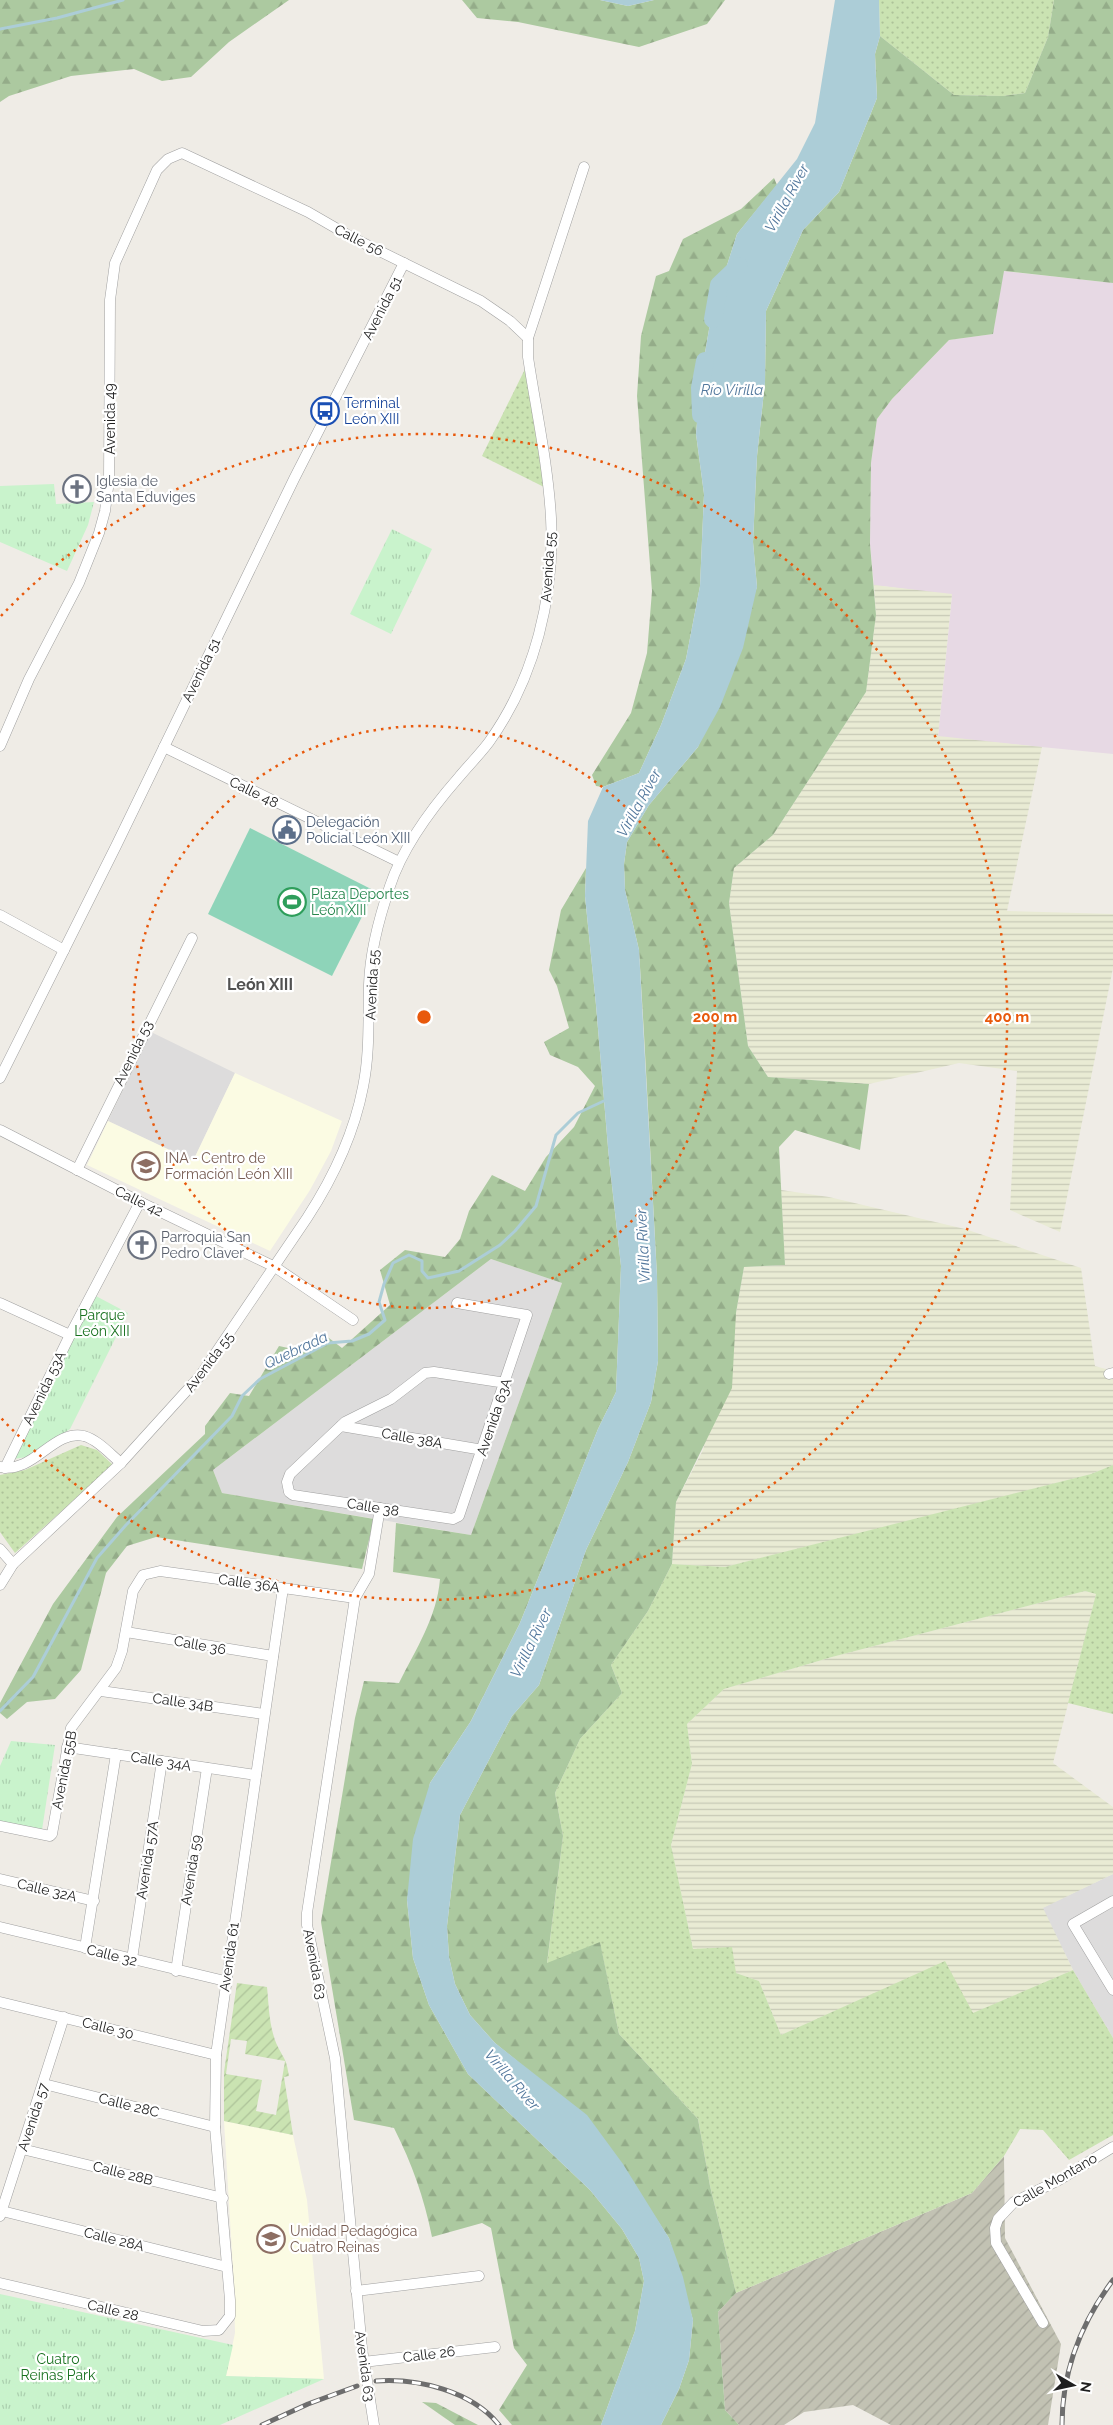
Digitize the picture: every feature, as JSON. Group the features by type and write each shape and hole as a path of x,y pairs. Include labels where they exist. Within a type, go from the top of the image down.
{"street":[{"name":"Calle 56","path":"182,153 308,212 404,263 481,300 510,320 528,338"},
{"name":"Avenida 49","path":"0,746 29,679 79,583 99,533 110,480 110,300 115,263 157,170 168,159 182,153"},
{"name":"Avenida 55","path":"0,1585 13,1564 121,1463 200,1376 323,1193 344,1149 363,1088 367,1059 369,984 374,939 399,862 425,821 489,742 513,701 534,652 547,603 551,519 528,357 528,338 584,167"},
{"name":"Avenida 51","path":"0,1078 294,479 404,263"},
{"name":"Calle 48","path":"164,747 399,862"},
{"path":"0,915 64,950"},
{"name":"Avenida 53","path":"77,1170 192,938"},
{"name":"Calle 42","path":"0,1130 140,1202 275,1267 352,1320"},
{"name":"Avenida 53A","path":"3,1468 70,1334 140,1202"},
{"path":"0,1302 70,1334"},
{"name":"Avenida 63A","path":"457,1303 525,1313 527,1316 506,1383 458,1517"},
{"path":"341,1426 391,1399 424,1373 434,1372 506,1383"},
{"name":"Calle 38A","path":"341,1426 483,1450"},
{"name":"Calle 38","path":"341,1426 290,1474 287,1482 289,1492 293,1495 453,1519 458,1517"},
{"path":"3,1468 17,1468 68,1436 83,1436 97,1443 121,1463"},
{"name":"Avenida 63","path":"374,2425 363,2362 335,2058 307,1925 308,1901 355,1598 368,1574 380,1508"},
{"path":"0,1549 13,1564"},
{"name":"Calle 36A","path":"143,1575 160,1571 355,1598"},
{"name":"Avenida 55B","path":"0,1826 51,1835 67,1747 75,1721 101,1691 120,1660 133,1591 143,1575"},
{"name":"Avenida 61","path":"224,2326 231,2308 223,2198 215,2127 216,2055 225,1981 283,1588"},
{"name":"Calle 36","path":"126,1632 273,1656"},
{"name":"Calle 34B","path":"101,1691 264,1714"},
{"name":"Calle 34A","path":"67,1747 256,1775"},
{"path":"84,1948 94,1901 116,1754"},
{"name":"Avenida 57A","path":"132,1959 162,1761"},
{"name":"Avenida 59","path":"176,1971 207,1768"},
{"name":"Calle 32A","path":"0,1879 94,1901"},
{"path":"1113,1901 1073,1924 1113,1990"},
{"name":"Calle 32","path":"0,1927 176,1971 225,1981"},
{"name":"Calle 30","path":"0,2002 216,2055"},
{"name":"Avenida 57","path":"1,2214 64,2017"},
{"name":"Calle 28C","path":"44,2084 215,2127"},
{"name":"Calle Montano","path":"1043,2323 996,2243 995,2228 998,2220 1014,2202 1053,2183 1113,2147"},
{"name":"Calle 28B","path":"22,2149 223,2198"},
{"name":"Calle 28A","path":"1,2214 227,2267"},
{"path":"356,2291 479,2276"},
{"name":"Calle 28","path":"0,2283 196,2330 214,2332 224,2326"},
{"name":"Calle 26","path":"363,2362 495,2347"}],"shaded area":[{"path":"1003,271 1113,283 1113,754 938,737 952,595 874,585 870,544 871,463 877,419 892,399 949,340 993,334"},
{"path":"874,585 952,594 938,736 1042,747 1007,911 1113,914 1113,968 1060,1232 1010,1210 1017,1071 959,1063 869,1084 768,1077 748,1046 729,903 734,868 773,835 866,692 876,615"},
{"path":"151,1032 235,1073 193,1161 108,1121"},
{"path":"235,1073 342,1121 331,1151 310,1190 270,1251 87,1165 108,1121 193,1161"},
{"path":"781,1190 829,1197 965,1229 1081,1268 1095,1366 1113,1371 1113,1465 1091,1474 725,1567 672,1564 676,1502 703,1450 736,1313 744,1267 785,1265"},
{"path":"491,1259 562,1283 471,1535 222,1493 213,1470"},
{"path":"1085,1591 1096,1594 1053,1763 1113,1807 1113,1874 1043,1908 1073,1970 972,2014 945,1962 781,2035 759,1981 736,1973 693,1949 671,1845 692,1764 687,1724 724,1689 832,1657"},
{"path":"1113,1874 1113,2038 1073,1970 1042,1908"},
{"name":"Unidad Pedagógica Cuatro Reinas","path":"224,2121 293,2135 307,2200 324,2379 226,2376 235,2333"},
{"path":"1004,2156 1005,2238 1061,2344 1048,2425 891,2425 853,2405 804,2412 784,2425 739,2425 725,2410 718,2312 736,2293 972,2193"}],"green space":[{"path":"0,0 289,0 229,42 191,77 162,81 134,69 71,76 9,96 0,102"},
{"path":"462,0 600,0 628,6 654,0 725,0 707,24 639,47 518,22 477,18"},
{"path":"879,0 1054,0 1048,37 1025,93 1003,96 954,95 880,36"},
{"path":"1054,0 1113,0 1113,283 1004,271 993,334 949,340 892,399 877,419 871,463 870,544 876,615 866,692 773,835 734,868 729,903 748,1046 768,1077 869,1084 860,1150 795,1130 779,1147 785,1265 744,1267 736,1313 732,1388 676,1502 672,1564 648,1611 611,1665 622,1693 580,1739 555,1793 563,1836 547,1963 600,1942 619,2034 698,2119 710,2186 736,2293 718,2312 725,2410 739,2425 661,2425 679,2389 689,2360 693,2320 669,2238 650,2209 516,2060 495,2043 470,2015 455,1984 449,1957 447,1926 460,1815 512,1716 539,1685 586,1550 628,1462 651,1402 658,1361 657,1276 639,950 625,890 624,864 627,842 649,805 698,747 757,587 753,542 757,456 765,382 766,311 803,230 839,192 877,98 875,54 880,36 954,95 1003,96 1025,93 1048,37"},
{"path":"774,178 777,185 737,234 712,312 701,376 696,434 704,494 700,586 686,659 661,725 639,773 603,787 596,786 592,775 631,713 647,653 652,591 637,396 641,336 656,276 669,271 683,239 741,209"},
{"path":"526,367 527,376 544,487 482,456"},
{"path":"54,484 56,504 94,502 88,525 67,571 0,542 0,486"},
{"path":"392,529 432,549 391,634 350,614"},
{"name":"Plaza Deportes León XIII","path":"250,828 375,891 332,976 208,914"},
{"path":"586,868 585,896 609,1159 621,1266 616,1392 598,1429 520,1623 471,1721 430,1783 407,1900 413,1958 429,2005 468,2074 590,2190 622,2229 639,2258 644,2281 635,2331 601,2425 512,2425 499,2410 527,2365 514,2348 491,2228 482,2223 432,2237 417,2181 394,2128 354,2120 321,1922 355,1718 364,1681 399,1683 425,1632 438,1593 440,1579 393,1572 396,1523 471,1535 562,1283 491,1259 213,1470 222,1493 374,1519 362,1569 156,1537 127,1546 106,1573 81,1670 55,1699 27,1702 7,1719 0,1713 0,1703 53,1604 117,1517 205,1434 205,1426 230,1393 249,1396 279,1346 302,1351 325,1335 342,1348 390,1305 380,1270 405,1250 445,1257 460,1239 469,1211 492,1175 525,1191 546,1157 574,1127 595,1086 578,1067 550,1055 544,1042 569,1028 557,986 549,970 561,910"},
{"name":"Parque León XIII","path":"94,1295 128,1313 70,1429 27,1457 13,1459"},
{"path":"81,1445 97,1450 113,1465 15,1553 0,1532 0,1475 25,1470"},
{"path":"1113,1465 1113,1714 1068,1703 1096,1594 1085,1591 832,1657 724,1689 687,1724 692,1764 671,1845 693,1949 732,1947 736,1973 759,1981 781,2035 945,1961 973,2013 1073,1970 1113,2038 1113,2135 1069,2160 1043,2130 1020,2129 1004,2156 972,2193 736,2293 710,2186 698,2119 619,2034 600,1943 547,1964 563,1836 555,1793 580,1739 622,1693 611,1665 648,1611 672,1564 725,1567 1091,1474"},
{"path":"11,1741 55,1745 42,1830 0,1822 0,1766"},
{"path":"237,1983 267,1987 273,2033 286,2063 289,2076 284,2077 293,2135 224,2121 224,2072","holes":["231,2039 247,2041 245,2054 285,2061 276,2115 256,2111 262,2080 226,2074"]},
{"name":"Cuatro Reinas Park","path":"0,2294 233,2345 226,2376 324,2379 220,2425 0,2425"},
{"path":"422,2402 436,2403 478,2425 455,2425"}],"water":[{"path":"600,0 654,0 628,6"},
{"name":"Río Virilla","path":"835,0 879,0 880,36 875,54 877,98 839,192 803,230 766,311 765,382 757,456 753,542 757,587 743,648 720,707 698,747 649,805 627,842 624,864 625,890 639,950 657,1276 658,1361 651,1402 628,1462 586,1550 539,1685 512,1716 460,1815 447,1926 449,1957 455,1984 470,2015 495,2043 587,2115 623,2164 669,2238 683,2277 693,2320 689,2360 679,2389 661,2425 601,2425 635,2331 644,2281 639,2258 622,2229 590,2190 468,2074 429,2005 413,1958 407,1900 413,1839 430,1783 471,1721 520,1623 598,1429 616,1392 621,1266 609,1159 585,896 588,821 603,787 639,773 661,725 686,659 700,586 704,494 696,434 701,376 712,312 737,234 797,159 815,123"}],"waterway":[{"path":"0,29 57,18 123,0"},
{"name":"Virilla River","path":"713,319 719,285 739,266"},
{"name":"Virilla River","path":"701,415 700,388 705,361"},
{"name":"Quebrada","path":"0,1711 33,1677 97,1558 126,1525 232,1416 242,1396 260,1379 328,1343 352,1341 369,1334 385,1320 379,1302 393,1263 409,1255 422,1261 422,1271 428,1278 459,1271 500,1245 515,1231 536,1206 556,1135 578,1113 608,1099"}],"railway":[{"path":"1062,2425 1065,2386 1075,2348 1092,2313 1113,2280"},
{"path":"376,2381 409,2382 443,2389 474,2403 488,2413 499,2425"},
{"path":"262,2425 308,2404 357,2386"}],"place":[{"name":"Terminal León XIII","path":"325,411"},
{"name":"Iglesia de Santa Eduviges","path":"77,489"},
{"name":"Delegación Policial León XIII","path":"287,830"},
{"name":"Plaza Deportes León XIII","path":"292,902"},
{"name":"INA - Centro de Formación León XIII","path":"146,1166"},
{"name":"Parroquia San Pedro Claver","path":"142,1245"},
{"name":"Unidad Pedagógica Cuatro Reinas","path":"271,2239"}],"district":[{"name":"León XIII","path":"260,984"}]}
